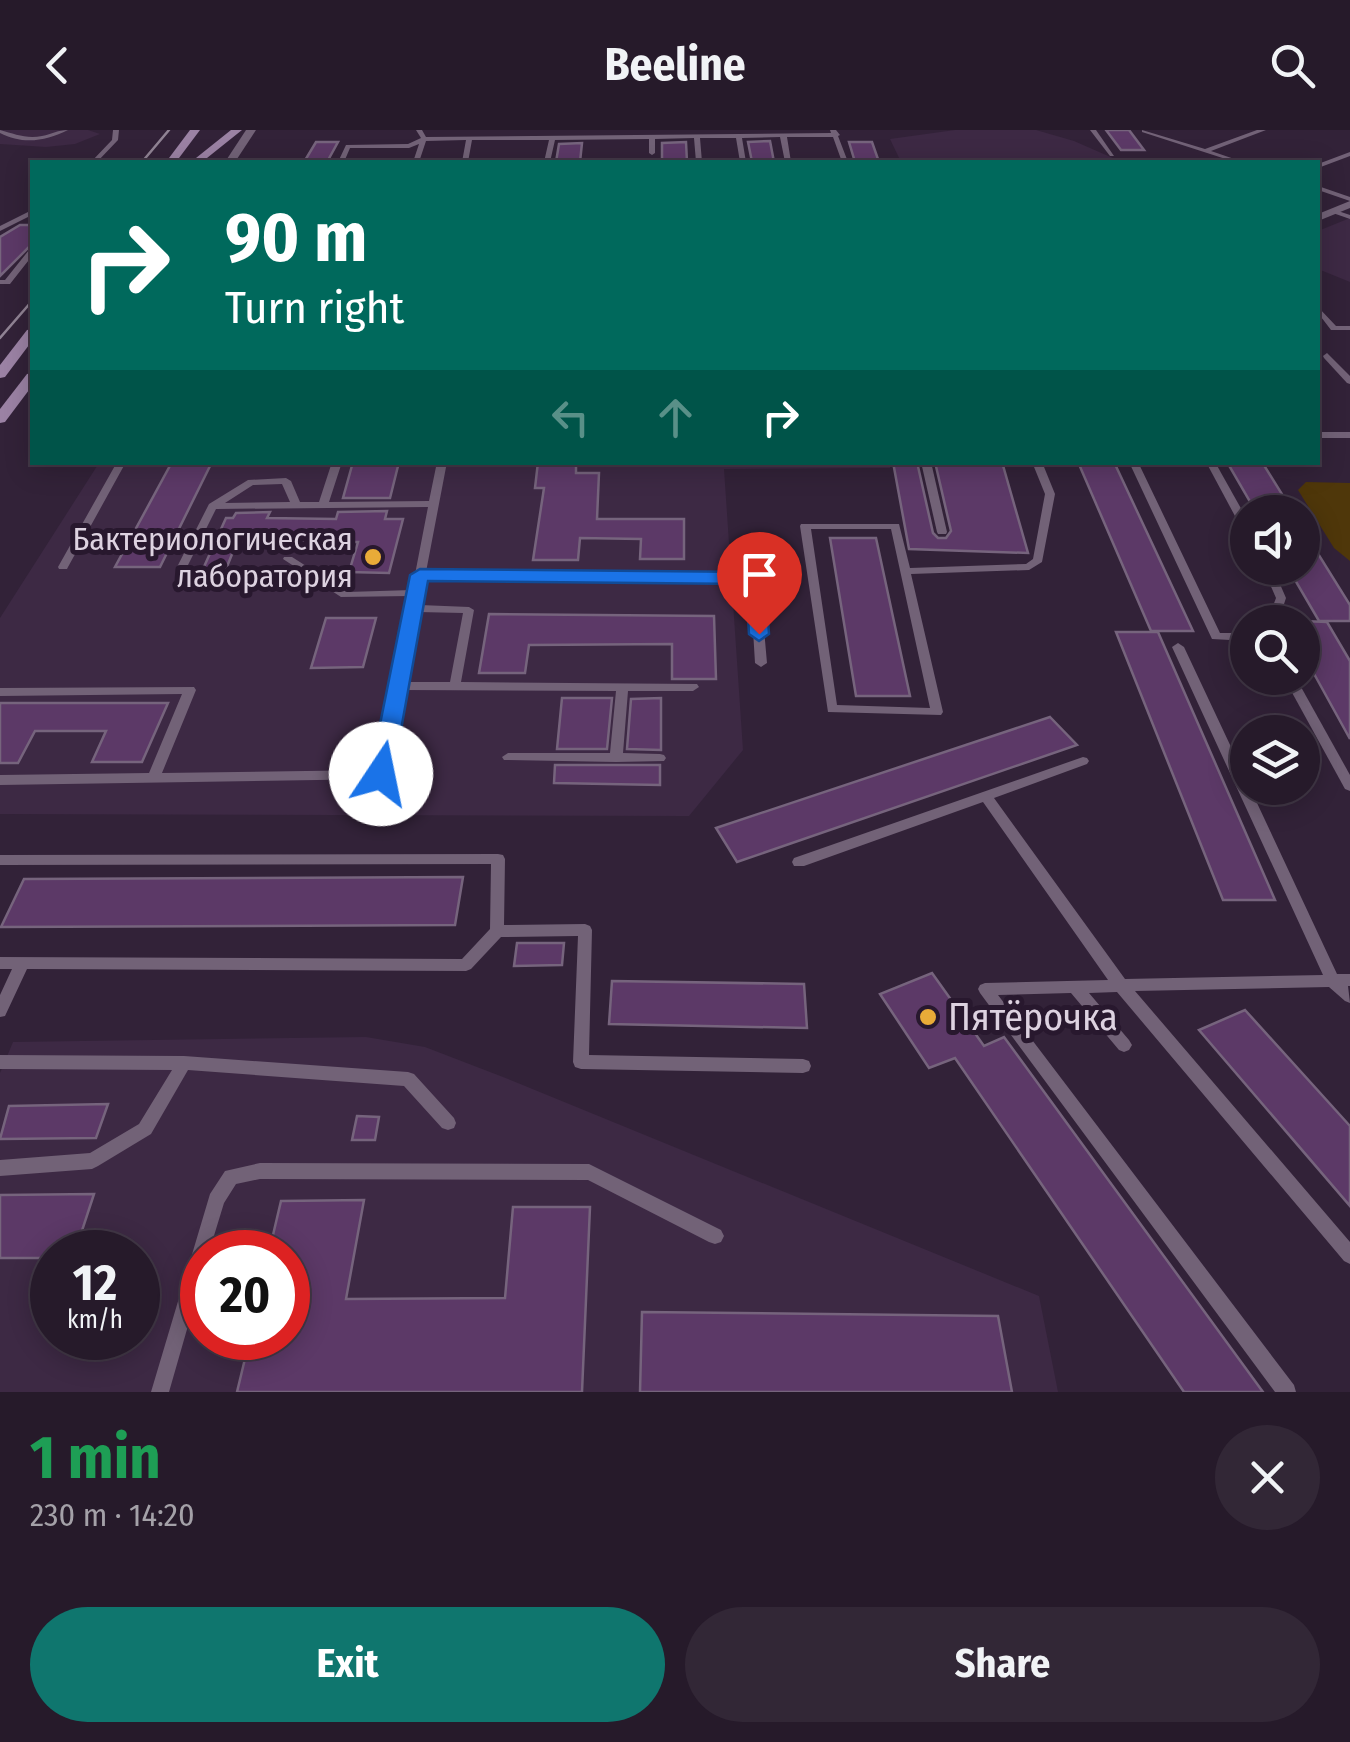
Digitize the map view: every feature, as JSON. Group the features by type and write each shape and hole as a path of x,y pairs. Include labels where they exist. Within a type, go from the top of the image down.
{"main road":[{"path":"172,160 195,130"},
{"path":"199,160 237,130"},
{"path":"0,374 30,336"},
{"path":"0,420 30,380"}],"street":[{"path":"231,160 250,130"},
{"path":"1320,217 1350,201"}],"lane":[{"path":"0,130 9,137 42,140 65,130"},
{"path":"96,160 115,140 116,130"},
{"path":"342,160 348,146 409,146 428,130"},
{"path":"1093,130 1112,155"},
{"path":"1144,130 1233,160"},
{"path":"1204,151 1263,130"},
{"path":"420,134 469,139 835,132 844,160"},
{"path":"416,160 420,134"},
{"path":"547,160 548,135"},
{"path":"783,135 788,160"},
{"path":"698,136 699,160"},
{"path":"739,136 743,160"},
{"path":"652,137 652,153"},
{"path":"465,160 469,139"},
{"path":"1320,165 1350,154"},
{"path":"1320,189 1350,201"},
{"path":"1332,211 1350,217"},
{"path":"0,229 30,213"},
{"path":"0,282 6,282 30,254"},
{"path":"1320,311 1334,328 1350,328"},
{"path":"1326,356 1350,381"},
{"path":"1320,434 1350,435"},
{"path":"63,567 120,465"},
{"path":"323,505 336,465"},
{"path":"0,780 381,774 441,465"},
{"path":"927,465 942,532"},
{"path":"906,570 1029,567 1038,560 1050,494 1038,465"},
{"path":"1135,465 1216,636 1230,636"},
{"path":"1212,465 1230,498"},
{"path":"181,570 214,506 250,482 286,481 296,505"},
{"path":"214,506 434,504"},
{"path":"805,526 895,526 906,570 938,712 832,709 805,526"},
{"path":"754,552 761,662"},
{"path":"288,559 345,594 416,593"},
{"path":"420,575 755,578"},
{"path":"413,608 469,610 454,685"},
{"path":"1178,647 1350,997"},
{"path":"398,686 693,687"},
{"path":"616,758 622,686"},
{"path":"0,692 190,690 154,778"},
{"path":"1299,695 1350,786"},
{"path":"508,757 660,758"},
{"path":"799,862 1083,760"},
{"path":"985,795 1121,986 1350,1255"},
{"path":"0,860 498,859 497,931 466,965 0,963"},
{"path":"497,931 586,930 581,1062 803,1066"},
{"path":"0,1011 22,963"},
{"path":"1287,1392 985,989 1341,980"},
{"path":"1075,987 1124,1045"},
{"path":"0,1062 184,1063 408,1079 448,1122"},
{"path":"0,1168 92,1161 145,1129 184,1063"},
{"path":"160,1392 216,1200 230,1177 260,1171 589,1172 716,1236"}],"shaded area":[{"path":"0,130 88,130 100,134 75,144 46,147 0,144"},
{"path":"955,130 1036,130 1117,160 900,160 890,139"},
{"path":"1350,218 1350,282 1320,270 1320,230"},
{"path":"98,465 890,465 724,469 743,750 689,816 0,814 0,618"},
{"path":"1306,482 1350,483 1350,561 1334,548 1320,525 1320,495 1301,495 1298,490"},
{"path":"366,1037 425,1047 1039,1296 1058,1392 0,1392 0,1073 13,1042"}],"building":[{"path":"1106,130 1129,130 1144,150 1121,150"},
{"path":"770,141 774,160 752,160 748,142"},
{"path":"316,142 338,142 328,160 305,160"},
{"path":"686,142 687,160 662,160 662,143"},
{"path":"849,142 872,142 878,160 854,160"},
{"path":"582,143 580,160 556,160 559,144"},
{"path":"20,225 30,225 30,246 0,276 0,237"},
{"path":"170,465 211,465 160,567 115,567"},
{"path":"352,465 398,465 390,498 343,498"},
{"path":"538,465 576,465 576,473 599,473 597,519 684,519 684,559 640,559 641,539 580,538 578,560 533,560 544,488 535,488"},
{"path":"894,465 918,465 933,533 946,538 951,531 936,465 1003,465 1028,553 909,549"},
{"path":"1079,465 1115,465 1193,631 1151,631"},
{"path":"1229,465 1264,465 1282,495 1246,495"},
{"name":"Бактериологическая лаборатория","path":"387,511 385,519 403,519 389,573 349,572 358,542 237,542 226,569 203,569 226,518 233,518 236,513 270,512 267,518 336,519 338,512"},
{"path":"830,538 876,538 910,696 856,696"},
{"path":"1320,557 1350,605 1350,621 1320,621 1320,605 1310,605 1298,585 1320,585"},
{"path":"489,614 714,616 716,679 672,679 672,644 529,645 525,673 479,673"},
{"path":"326,618 376,618 363,667 311,668"},
{"path":"1320,622 1327,622 1350,661 1350,739 1320,685"},
{"path":"1116,632 1158,632 1230,797 1230,805 1234,805 1275,900 1223,900"},
{"path":"562,698 612,698 607,749 557,749"},
{"path":"661,698 661,750 627,749 631,699"},
{"path":"0,703 168,703 142,762 92,762 106,731 35,731 18,763 0,763"},
{"path":"1050,717 1077,745 737,862 716,828"},
{"path":"555,765 660,765 660,785 554,783"},
{"path":"463,877 455,925 1,927 24,879"},
{"path":"517,943 564,943 562,965 514,966"},
{"path":"932,973 984,1046 1004,1037 1263,1392 1184,1392 955,1058 929,1068 880,994"},
{"path":"612,981 804,984 807,1028 609,1024"},
{"path":"1245,1010 1350,1126 1350,1206 1199,1030"},
{"path":"108,1104 96,1138 0,1139 9,1106"},
{"path":"357,1116 379,1117 375,1140 352,1140"},
{"path":"94,1194 82,1230 30,1230 30,1258 0,1258 0,1195"},
{"path":"364,1200 346,1299 505,1298 513,1207 590,1207 582,1392 237,1392 245,1360 310,1360 310,1230 274,1230 281,1201"},
{"path":"642,1312 998,1316 1012,1392 640,1392"}],"tram line":[{"path":"144,160 169,130"},
{"path":"0,338 30,303"}],"place":[{"name":"Бактериологическая лаборатория","path":"373,557"},
{"name":"Пятёрочка","path":"928,1017"}],"route":[{"path":"381,774 420,575 755,578 759,634"}]}
